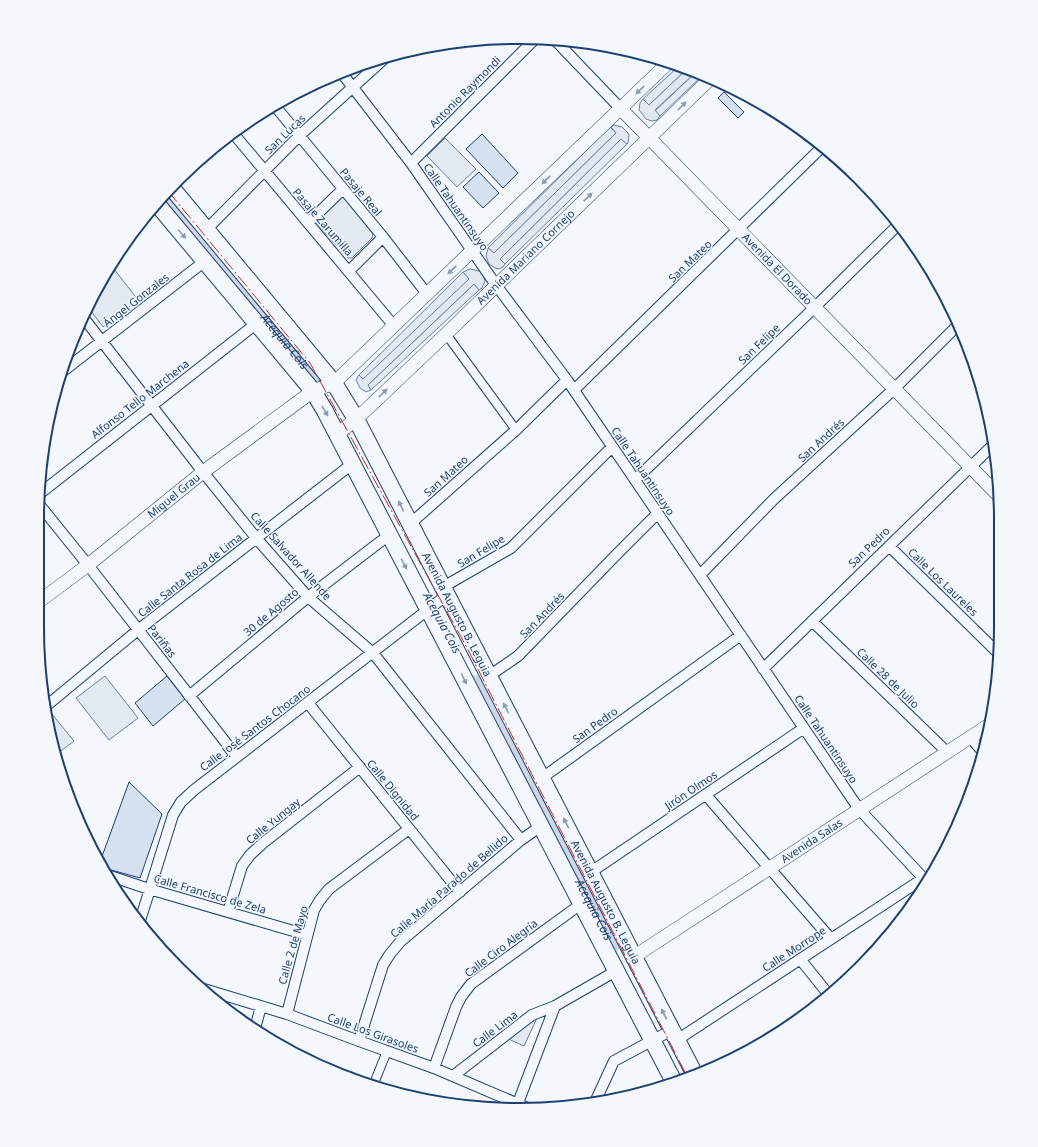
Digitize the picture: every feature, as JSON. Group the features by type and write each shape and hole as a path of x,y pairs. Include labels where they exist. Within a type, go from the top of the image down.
{"main road":[{"name":"Avenida Augusto B. Leguia","path":"175,192 333,384 355,420 635,956 693,1070"},
{"name":"Avenida Augusto B. Leguia","path":"160,208 313,390 338,434 352,464 672,1078"}],"street":[{"name":"Antonio Raymondi","path":"411,163 530,44"},
{"name":"Avenida El Dorado","path":"561,46 649,139 993,490"},
{"name":"San Lucas","path":"206,230 299,136 376,66"},
{"path":"313,390 333,384 664,67"},
{"name":"Calle Tahuantinsuyo","path":"345,77 411,163 496,285 567,380 859,809 923,878"},
{"name":"Avenida Mariano Cornejo","path":"338,434 355,420 446,334 706,83"},
{"name":"Pasaje Real","path":"278,110 383,237 427,294"},
{"name":"Pasaje Zarumilla","path":"236,138 394,326"},
{"name":"San Mateo","path":"574,390 818,151"},
{"path":"308,223 342,189"},
{"name":"San Felipe","path":"635,480 895,228"},
{"path":"349,271 383,237"},
{"name":"Ángel Gonzales","path":"69,367 205,261"},
{"name":"Calle Salvador Allende","path":"87,322 257,539 308,597 373,653 521,840"},
{"name":"Alfonso Tello Marchena","path":"45,488 257,322"},
{"name":"San Andrés","path":"700,575 774,499 894,389 954,329"},
{"path":"446,334 516,430"},
{"name":"San Mateo","path":"410,524 516,430 567,380"},
{"name":"Miguel Grau","path":"44,598 88,565 203,472 313,390"},
{"name":"San Felipe","path":"446,593 511,548 612,447"},
{"name":"San Pedro","path":"763,669 969,466 989,449"},
{"name":"Calle Santa Rosa de Lima","path":"50,703 138,630 352,464"},
{"name":"Pariñas","path":"44,511 237,757"},
{"name":"San Andrés","path":"489,676 518,656 657,514"},
{"name":"30 de Agosto","path":"190,696 308,597 389,535"},
{"name":"Calle Los Laureles","path":"888,546 993,648"},
{"name":"Calle José Santos Chocano","path":"141,916 173,815 180,802 373,653 446,593"},
{"name":"Calle 28 de Julio","path":"812,621 947,752"},
{"name":"San Pedro","path":"542,778 741,635"},
{"name":"Calle Dignidad","path":"308,703 460,892"},
{"name":"Jirón Olmos","path":"591,872 804,728"},
{"name":"Avenida Salas","path":"635,956 983,729"},
{"path":"970,737 979,748"},
{"name":"Calle Yungay","path":"228,912 242,866 250,855 263,843 360,767"},
{"path":"706,794 831,939"},
{"name":"Calle María Parado de Bellido","path":"359,1041 383,965 400,942 521,840 541,826"},
{"name":"Calle 2 de Mayo","path":"287,1014 314,910 320,900 330,889 409,829"},
{"name":"Calle Francisco de Zela","path":"114,876 149,889 307,935"},
{"name":"Calle Morrope","path":"598,1096 614,1061 653,1041 674,1034 800,959 919,884"},
{"name":"Calle Ciro Alegría","path":"434,1068 456,1007 461,997 471,984 581,904"},
{"path":"800,959 825,991"},
{"name":"Calle Lima","path":"453,1076 532,1015 555,1006 616,971"},
{"name":"Calle Los Girasoles","path":"215,992 287,1014 434,1068 518,1103"},
{"path":"256,1024 261,1006"},
{"path":"518,1103 555,1006"},
{"path":"375,1081 387,1051"}],"shaded area":[{"path":"675,70 683,73 649,105 643,99"},
{"path":"683,73 691,76 655,110 660,116 657,120 652,121 646,119 639,110 640,103 643,99 649,105"},
{"path":"691,76 699,79 660,116 655,111"},
{"path":"614,125 622,127 627,132 629,135 628,143 627,144 621,139 500,259 505,264 503,267 499,269 489,264 486,256 488,248 494,253 616,133 611,127"},
{"path":"610,127 616,133 494,253 488,248"},
{"path":"445,138 476,169 457,187 427,156"},
{"path":"622,138 627,144 505,264 500,259"},
{"path":"342,196 373,234 372,238 352,258 348,258 315,222"},
{"path":"470,269 480,271 483,275 485,281 482,288 479,290 474,284 368,385 371,390 366,392 360,388 356,380 359,375 363,379 469,279 463,272"},
{"path":"115,270 138,300 103,327 92,312"},
{"path":"463,272 470,279 363,380 359,375"},
{"path":"474,284 479,290 371,390 367,386"},
{"path":"105,676 138,718 109,740 76,698"},
{"path":"52,714 74,741 60,752"},
{"path":"538,1016 524,1046 506,1038"}],"building":[{"path":"724,92 744,112 738,118 718,98"},
{"path":"482,134 518,173 503,188 466,149"},
{"path":"479,172 499,193 483,208 463,187"},
{"path":"167,676 185,699 153,726 135,703"},
{"path":"129,782 162,814 140,878 110,870 102,855"}],"waterway":[{"name":"Acequia Cois","path":"167,200 307,369 320,391"},
{"name":"Acequia Cois","path":"475,681 613,947"}],"power":[{"path":"172,195 310,363 466,646 685,1073"}]}
